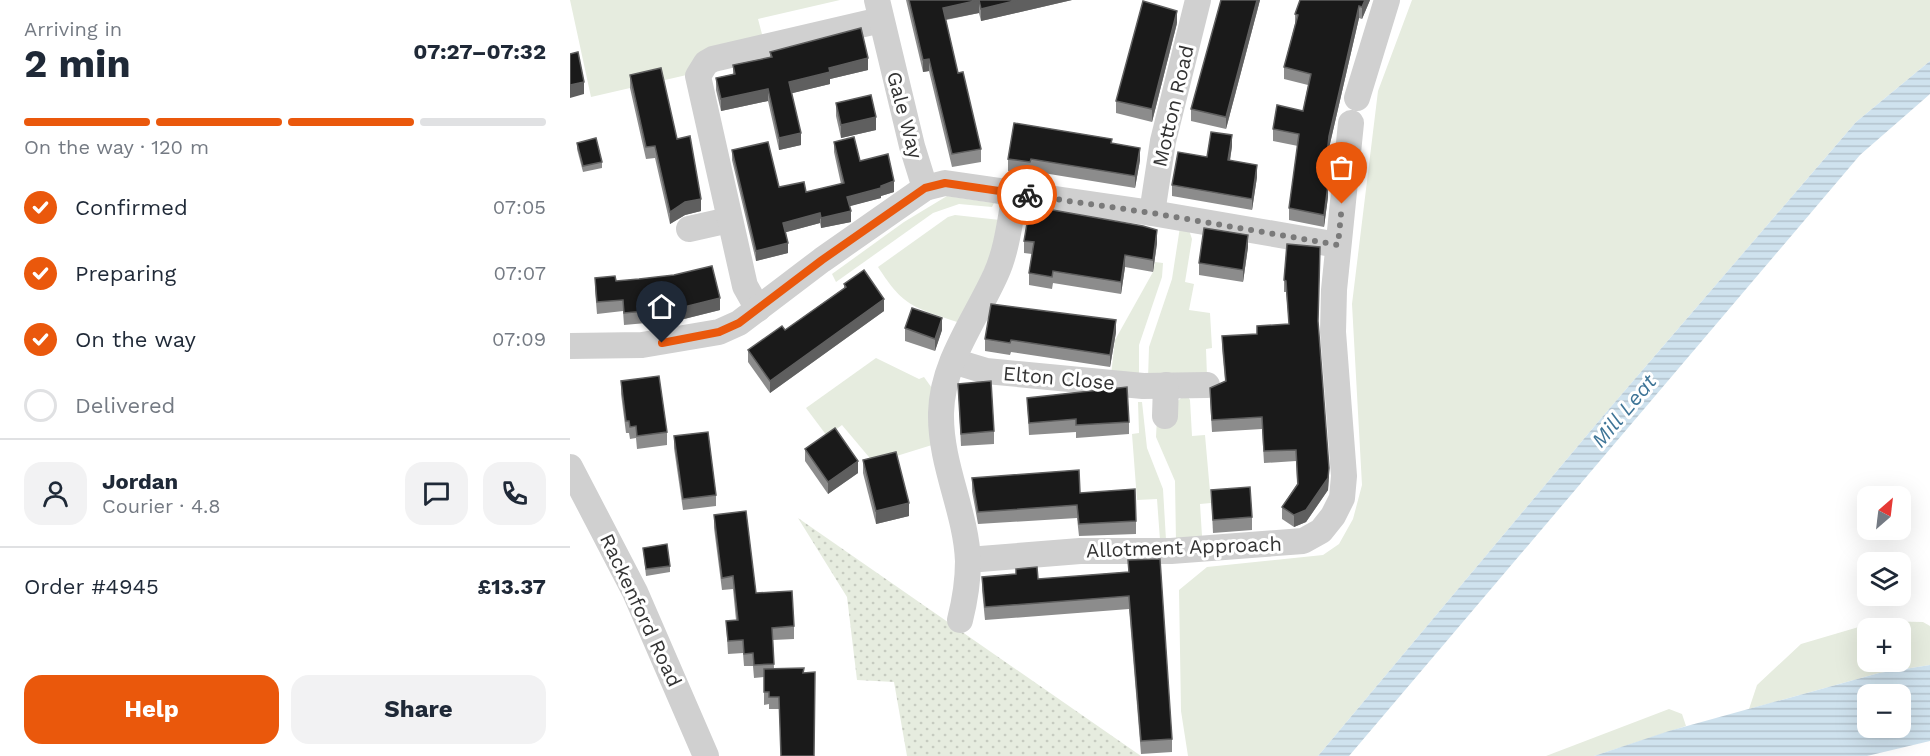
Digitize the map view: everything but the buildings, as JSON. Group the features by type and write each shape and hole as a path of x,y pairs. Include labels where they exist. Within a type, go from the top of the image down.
{"street":[{"name":"Motton Road","path":"1152,213 1163,141 1198,0"},
{"name":"Allotment Approach","path":"968,560 1080,551 1172,551 1268,545 1303,541 1321,531 1342,498 1344,476 1333,332 1338,245 1354,110 1387,0"},
{"path":"758,309 745,286 698,76 706,63 721,56 879,10"},
{"name":"Gale Way","path":"879,10 925,188"},
{"path":"570,346 642,345 719,332 758,309 822,260 925,188 945,183 1152,213 1338,245"},
{"path":"960,620 967,590 968,560 963,527 945,461 941,412 953,361 998,271 1015,194"},
{"path":"689,229 729,220"},
{"name":"Elton Close","path":"953,361 986,371 1143,386 1207,385"},
{"path":"1165,416 1166,385"},
{"name":"Rackenford Road","path":"570,467 634,592 706,756"}],"shaded area":[{"path":"570,0 840,0 758,19 763,38 691,74 591,97"},
{"path":"1412,0 1930,0 1930,61 1856,122 1603,416 1318,756 1188,756 1181,711 1179,590 1207,567 1323,555 1339,544 1353,519 1362,485 1352,304 1378,91"},
{"path":"947,196 994,203 992,207 959,204 933,213 836,282 832,274 904,222"},
{"path":"955,215 1000,220 998,239 960,323 912,305 887,281 878,267 948,217"},
{"path":"1180,227 1189,230 1192,239 1185,282 1194,284 1189,310 1210,313 1212,348 1206,349 1207,376 1148,379 1149,347 1172,279"},
{"path":"1155,262 1163,263 1162,277 1139,345 1139,378 1111,375 1115,340 1153,272"},
{"path":"876,358 919,379 924,377 934,391 932,445 874,463 842,425 827,436 806,408"},
{"path":"1186,394 1190,400 1192,436 1205,435 1211,503 1200,504 1202,536 1176,542 1175,481 1156,437 1157,418"},
{"path":"1138,402 1142,402 1147,448 1163,489 1166,540 1160,540 1157,499 1137,500 1132,434 1139,433"},
{"path":"798,518 1141,756 907,756 894,682 857,680 847,597"},
{"path":"1911,622 1923,622 1930,626 1930,665 1911,668"},
{"path":"1857,627 1857,672 1885,672 1749,709 1757,685 1801,644"},
{"path":"1669,709 1682,714 1686,726 1594,756 1546,756"}],"water":[{"name":"Mill Leat","path":"1930,61 1930,94 1860,155 1349,756 1318,756 1603,416 1856,122"},
{"path":"1930,665 1930,741 1867,756 1594,756 1669,731 1879,673 1911,672 1911,668"}],"way so far":[{"path":"1027,195 1152,213 1338,245 1342,204"}],"route":[{"path":"662,343 719,332 739,323 822,260 925,188 945,183 1027,195"}]}
